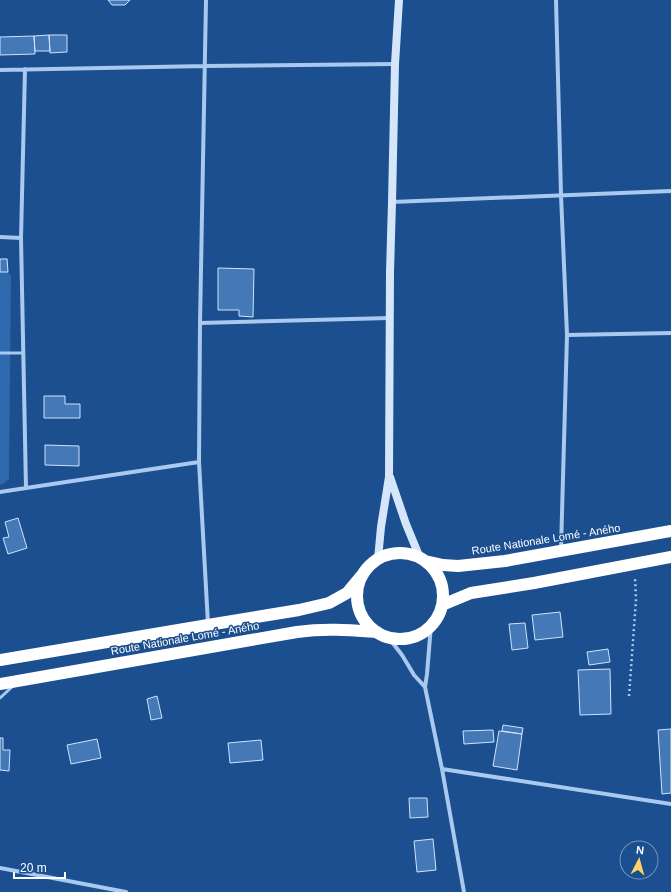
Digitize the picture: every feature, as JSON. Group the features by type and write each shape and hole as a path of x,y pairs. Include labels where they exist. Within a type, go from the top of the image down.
{"highway":[{"name":"Route Nationale Lomé - Aného","path":"422,560 458,566 505,561 671,531"},
{"path":"399,553 422,560 431,567 440,580 443,597 442,605 437,618 431,625 411,637 395,638 382,634 370,627 365,621 358,606 357,590 362,576 372,563 385,556 399,553"},
{"path":"442,605 472,593 671,557"},
{"name":"Route Nationale Lomé - Aného","path":"0,660 299,610 329,603 347,592 362,576"},
{"name":"Route Nationale Lomé - Aného","path":"0,684 297,632 333,629 382,634"}],"street":[{"path":"206,0 199,462 208,625"},
{"path":"378,559 381,527 389,477 392,202 395,64 399,0"},
{"path":"556,0 561,195 567,335 561,551"},
{"path":"0,70 395,64"},
{"path":"25,69 21,238 26,488"},
{"path":"392,202 671,191"},
{"path":"0,237 21,238"},
{"path":"200,323 390,318"},
{"path":"567,335 671,333"},
{"path":"0,492 199,462"},
{"path":"389,477 406,524 422,560"},
{"path":"431,625 425,687 442,769 464,892"},
{"path":"382,634 402,655 414,675 425,687"},
{"path":"442,769 671,804"},
{"path":"0,868 126,892"}],"lane":[{"path":"0,353 23,352"},
{"path":"0,698 19,680"}],"path":[{"path":"629,696 636,600 635,564"}],"shaded area":[{"path":"8,258 8,272 11,275 9,479 3,484 0,484 0,259"}],"building":[{"path":"108,0 130,0 125,5 112,5"},
{"path":"49,35 50,51 35,51 34,36"},
{"path":"49,35 67,35 67,52 50,53"},
{"path":"34,36 35,54 0,55 0,37"},
{"path":"0,259 7,259 8,272 0,272"},
{"path":"218,268 254,269 253,317 239,316 239,310 218,310"},
{"path":"44,396 65,396 65,404 80,404 80,418 44,418"},
{"path":"45,445 79,446 79,466 45,465"},
{"path":"18,518 27,548 8,554 3,538 9,537 5,522"},
{"path":"560,612 563,637 535,640 532,615"},
{"path":"525,623 528,648 512,650 509,624"},
{"path":"608,649 610,662 589,665 587,652"},
{"path":"610,669 611,714 580,715 578,670"},
{"path":"157,696 162,718 151,720 147,699"},
{"path":"503,725 523,728 522,734 502,731"},
{"path":"671,729 671,793 662,794 658,730"},
{"path":"493,730 494,742 464,744 463,731"},
{"path":"499,731 522,734 517,770 493,766"},
{"path":"0,738 3,738 3,750 10,750 9,771 0,770"},
{"path":"97,739 101,758 71,764 67,745"},
{"path":"261,740 263,760 230,763 228,743"},
{"path":"409,798 427,798 428,817 410,818"},
{"path":"433,839 436,870 417,872 414,841"}]}
